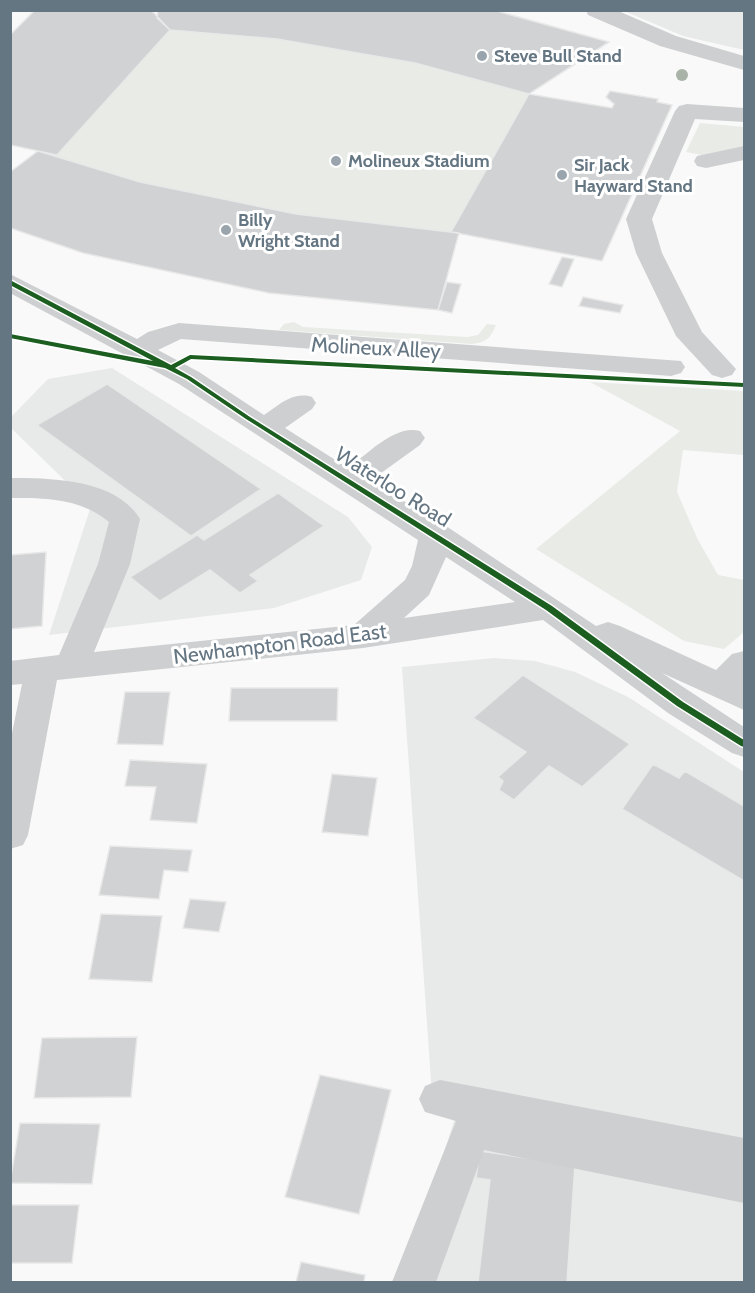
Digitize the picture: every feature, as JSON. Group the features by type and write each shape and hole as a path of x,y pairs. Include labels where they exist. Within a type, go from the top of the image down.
{"street":[{"path":"596,10 668,41 744,63"},
{"path":"733,370 690,336 649,253 639,219 687,111 744,115"},
{"path":"706,161 744,153"},
{"name":"Waterloo Road","path":"10,282 189,378 549,608 680,704 744,744"},
{"path":"139,350 158,338 179,331 733,370"},
{"path":"264,428 302,403"},
{"path":"349,482 410,438"},
{"path":"10,488 43,488 99,499 110,504 125,519 122,547 112,575 94,607 42,670 10,835"},
{"path":"362,636 418,587 428,566 435,534"},
{"name":"Waterloo Road","path":"549,608 737,682"},
{"name":"Newhampton Road East","path":"42,670 362,636 549,608"},
{"path":"440,1099 744,1157"},
{"path":"414,1282 462,1150 469,1135 481,1130 744,1183"}],"shaded area":[{"name":"Molineux Stadium","path":"158,10 493,11 609,42 530,94 611,108 614,104 606,97 610,91 658,99 657,102 672,105 602,261 459,233 438,310 269,293 83,253 11,228 11,172 37,151 11,145 11,35 157,17"},
{"path":"624,11 744,11 744,50 683,36"},
{"path":"700,123 744,127 744,147 702,155 686,152"},
{"path":"294,322 303,327 467,337 478,335 487,324 496,325 487,339 472,344 279,330 284,324"},
{"path":"112,368 348,517 372,547 361,580 274,608 49,635 91,506 11,428 10,418 48,379"},
{"path":"590,382 743,391 744,455 683,450 677,492 698,540 718,575 744,580 744,632 724,649 684,641 536,549 680,431"},
{"path":"494,658 535,661 575,672 628,697 744,772 744,1282 404,1282 456,1114 433,1109 402,667"}],"building":[{"path":"35,10 151,10 170,30 57,155 10,145 10,35"},
{"name":"Steve Bull Stand","path":"158,10 493,10 609,42 529,94 415,63 277,39 170,30 157,18"},
{"name":"Sir Jack Hayward Stand","path":"610,91 658,99 657,102 672,105 602,261 451,232 529,94 612,108 614,104 606,97"},
{"name":"Billy Wright Stand","path":"38,151 140,182 296,214 459,233 438,310 269,293 83,253 10,228 10,172"},
{"path":"562,257 574,259 562,287 549,284"},
{"path":"447,282 461,284 452,313 438,310"},
{"path":"583,297 623,305 620,313 579,306"},
{"path":"107,384 261,489 191,536 37,425"},
{"path":"278,493 324,526 250,575 258,581 240,593 210,570 160,601 130,577 197,535 204,540"},
{"path":"46,552 42,626 10,629 10,555"},
{"path":"523,675 630,744 582,787 549,766 514,800 499,790 503,781 498,777 526,752 473,718"},
{"path":"231,688 338,688 337,721 229,721"},
{"path":"125,692 170,692 163,745 117,744"},
{"path":"130,760 207,764 197,823 150,820 156,787 125,786"},
{"path":"653,764 679,778 685,771 744,806 744,881 622,809"},
{"path":"332,774 377,778 368,836 322,832"},
{"path":"110,846 192,850 188,872 164,870 159,899 99,895"},
{"path":"190,899 226,902 219,932 183,928"},
{"path":"101,914 162,916 152,982 89,979"},
{"path":"137,1037 131,1097 34,1098 42,1038"},
{"path":"320,1075 391,1090 359,1214 285,1197"},
{"path":"20,1123 100,1124 92,1184 10,1183"},
{"path":"480,1151 575,1165 567,1282 478,1282 490,1180 476,1178"},
{"path":"10,1205 79,1205 72,1263 10,1263"},
{"path":"301,1262 365,1275 364,1282 296,1282"}],"cycle path":[{"path":"10,282 189,378 248,418 549,608 680,704 744,744"},
{"name":"Molineux Alley","path":"10,336 172,367 190,357 744,385"}],"place":[{"name":"Steve Bull Stand","path":"482,56"},
{"name":"Molineux Stadium","path":"336,161"},
{"name":"Sir Jack Hayward Stand","path":"562,175"},
{"name":"Billy Wright Stand","path":"226,230"}]}
